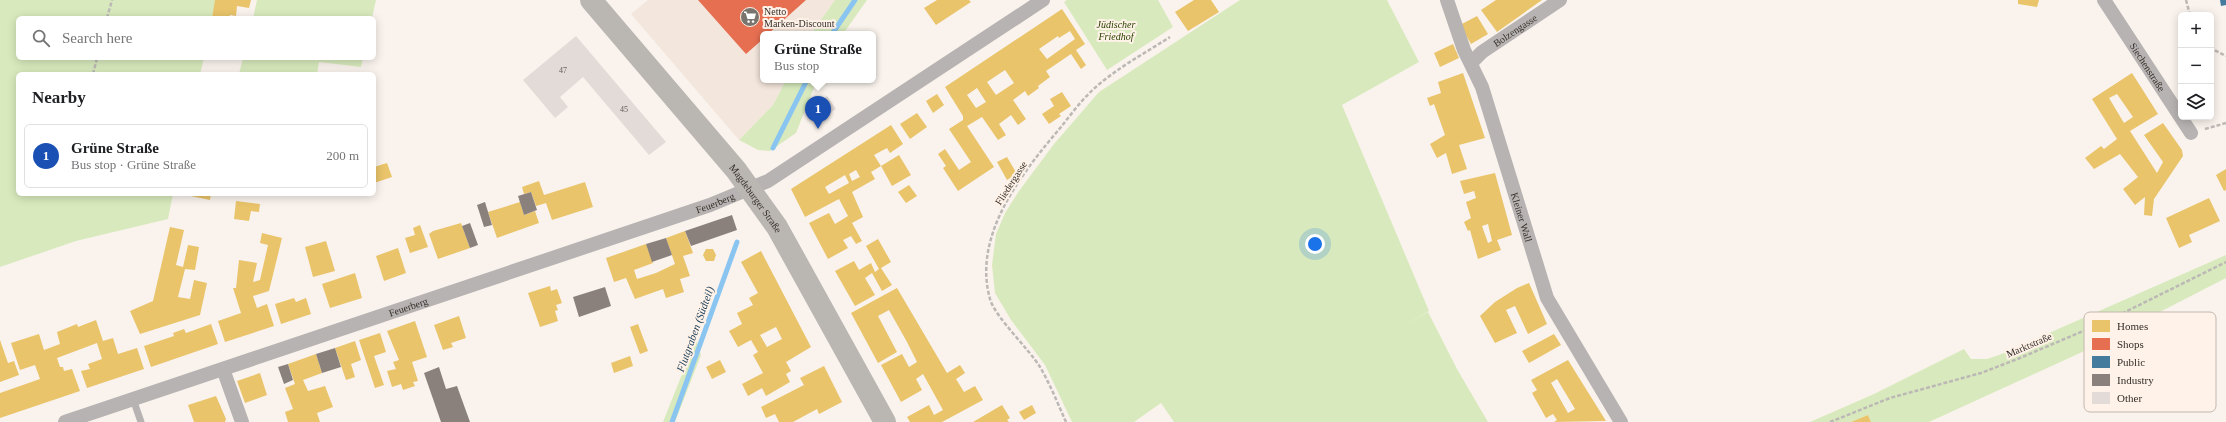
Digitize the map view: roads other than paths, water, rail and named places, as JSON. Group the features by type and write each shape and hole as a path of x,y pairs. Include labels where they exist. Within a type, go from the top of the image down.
{"main road":[{"name":"Magdeburger Straße","path":"591,0 749,188 777,227 885,422"}],"street":[{"name":"Feuerberg","path":"65,422 710,205 768,181 1042,0"},
{"name":"Kleiner Wall","path":"1447,0 1464,50 1482,88 1547,298 1621,422"},
{"name":"Bolzengasse","path":"1471,63 1482,52 1560,0"},
{"name":"Siechenstraße","path":"2104,0 2192,134"},
{"path":"223,369 242,422"}],"lane":[{"path":"133,399 141,422"}],"waterway":[{"name":"Flutgraben (Südteil)","path":"834,31 855,0"},
{"name":"Flutgraben (Südteil)","path":"773,148 806,83"},
{"name":"Flutgraben (Südteil)","path":"672,422 737,242"}],"place":[{"name":"Netto Marken-Discount","path":"750,17"},
{"name":"Grüne Straße","path":"818,129"}],"park label":[{"name":"Jüdischer Friedhof","path":"1116,30"}]}
